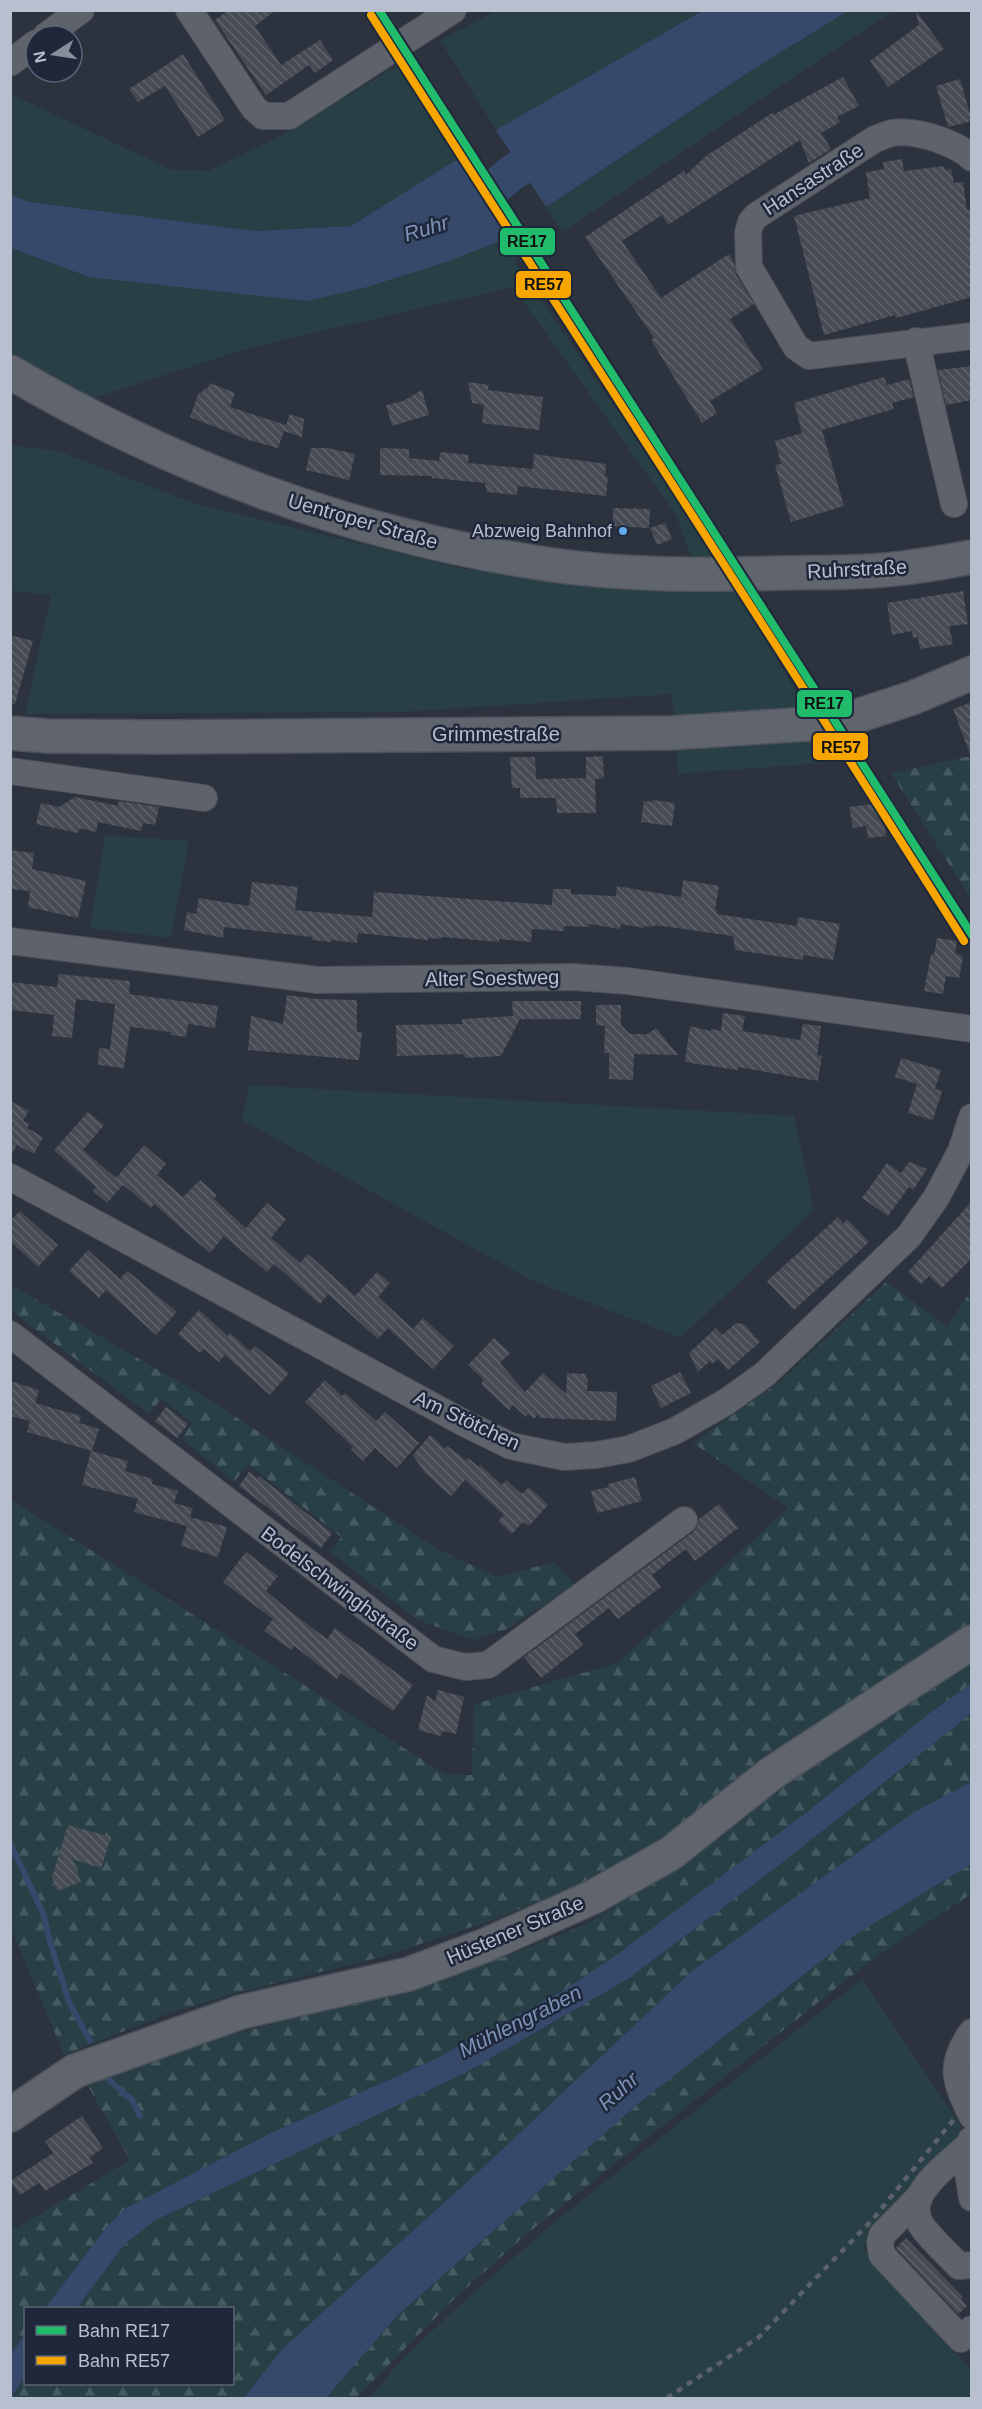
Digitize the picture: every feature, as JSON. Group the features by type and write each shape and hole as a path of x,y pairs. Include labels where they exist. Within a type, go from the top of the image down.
{"main road":[{"name":"Uentroper Straße","path":"10,372 91,418 161,452 215,475 340,518 463,549 547,565 628,573 742,574"},
{"name":"Ruhrstraße","path":"742,574 872,571 934,564 972,556"},
{"name":"Grimmestraße","path":"10,733 47,736 170,737 671,733 839,722 892,705 972,673"},
{"name":"Hüstener Straße","path":"10,2115 75,2071 241,2012 409,1974 486,1946 593,1897 670,1854 772,1773 972,1642"}],"street":[{"path":"62,24 81,10"},
{"path":"189,10 254,108 263,116 289,116 453,10"},
{"path":"10,63 24,52"},
{"name":"Hansastraße","path":"972,158 960,148 914,134 893,133 876,139 756,216 750,226 748,267 801,352 809,356 916,341 972,336"},
{"path":"916,341 954,504"},
{"path":"10,714 47,736"},
{"path":"10,771 204,798"},
{"name":"Alter Soestweg","path":"10,941 317,980 573,977 628,981 972,1029"},
{"name":"Am Stötchen","path":"10,1177 464,1423 511,1446 564,1457 628,1449 675,1431 726,1402 765,1374 909,1236 936,1198 956,1160 972,1117"},
{"name":"Bodelschwinghstraße","path":"10,1334 433,1659 465,1667 488,1665 684,1520"},
{"path":"972,2032 959,2050 956,2079 972,2116"},
{"path":"970,2142 966,2159 972,2198"},
{"path":"970,2142 923,2189 918,2198 882,2235 880,2243 882,2255 961,2339 972,2329"},
{"path":"918,2198 918,2220 923,2229 959,2266 972,2265"}],"green space":[{"path":"496,11 702,11 496,130 440,40"},
{"path":"848,11 893,11 562,232 546,207 752,70"},
{"path":"402,63 461,157 351,226 255,231 30,202 11,195 11,94 170,169 208,171 280,136"},
{"path":"511,237 521,256 514,261 689,514 839,762 678,774 672,694 401,712 25,714 51,595 11,591 11,445 58,451 194,503 463,569 704,590 676,515 513,287 249,348 90,399 11,356 10,248 89,277 446,262"},
{"path":"972,756 971,899 891,773"},
{"path":"105,835 189,841 171,938 90,928"},
{"path":"249,1085 794,1116 814,1210 681,1338 533,1281 242,1120"},
{"path":"886,1282 947,1326 971,1291 971,1622 764,1762 666,1838 594,1880 486,1922 385,1956 236,1993 167,2014 64,2055 11,1928 10,1499 445,1774 472,1775 474,1704 618,1663 788,1508 693,1443 782,1380"},
{"path":"11,1285 207,1398 439,1550 498,1577 554,1562 575,1585 507,1629 474,1640 418,1620 330,1552 341,1537 248,1464 234,1482 182,1439 192,1423 161,1399 149,1414 11,1311"},
{"path":"971,1655 971,1684 927,1715 807,1812 619,1953 564,1990 437,2058 267,2135 126,2208 105,2229 46,2307 24,2307 24,2335 11,2354 10,2222 16,2228 130,2160 88,2086 201,2043 377,1996 505,1957 586,1924 676,1867 811,1761"},
{"path":"971,1714 971,1782 914,1812 795,1898 489,2162 282,2349 244,2398 11,2398 24,2378 24,2385 234,2385 234,2307 78,2307 124,2245 154,2221 465,2073 628,1979 773,1870"},
{"path":"971,1864 971,1894 873,1959 524,2236 452,2301 356,2398 326,2398 398,2315 639,2103 852,1937"},
{"path":"862,1979 963,2129 862,2247 971,2370 971,2398 369,2398 401,2361 453,2311 558,2219"}],"water":[{"path":"702,11 848,11 752,70 546,207 496,130"},
{"path":"461,157 511,237 446,262 367,287 307,301 89,277 11,248 11,195 30,202 255,231 351,226"},
{"name":"Mühlengraben","path":"971,1684 971,1714 773,1870 628,1979 465,2073 154,2221 124,2245 78,2307 46,2307 105,2229 126,2208 267,2135 437,2058 564,1990 619,1953 807,1812 927,1715"},
{"path":"971,1782 971,1864 852,1937 639,2103 398,2315 326,2398 244,2398 282,2349 489,2162 692,1971 914,1812"},
{"path":"24,2335 24,2378 11,2397 11,2354"}],"building":[{"path":"229,10 276,10 255,26 281,65 320,40 333,60 315,73 309,65 266,95 215,20"},
{"path":"917,12 944,49 888,87 870,61 919,25"},
{"path":"183,54 225,120 198,137 165,86 138,102 129,89"},
{"path":"843,77 859,106 837,117 840,122 821,133 831,149 809,163 800,140 668,225 662,215 622,241 661,298 729,254 734,263 736,275 754,304 730,319 763,369 710,401 717,413 702,423 651,340 654,338 585,237 684,171 686,175 706,156 772,113 773,115"},
{"path":"960,79 972,121 948,127 936,86"},
{"path":"902,159 904,171 944,166 945,170 951,169 954,183 963,182 967,210 970,209 972,218 972,297 824,335 794,216 870,198 866,172 884,169 883,162"},
{"path":"972,366 972,400 946,405 938,370"},
{"path":"884,377 887,385 909,379 914,397 892,403 894,409 822,430 844,506 791,522 775,465 781,464 775,441 802,433 794,403"},
{"path":"468,382 489,385 488,390 543,397 539,430 482,423 484,405 472,403"},
{"path":"210,383 235,393 230,407 286,425 290,414 304,419 302,437 284,431 278,448 249,440 190,417 199,392 202,393 204,388 207,389"},
{"path":"422,390 429,415 392,426 386,405 403,401"},
{"path":"311,448 328,448 355,454 349,480 306,470"},
{"path":"380,448 409,449 409,458 439,461 440,452 469,455 468,463 533,469 534,454 606,464 605,476 608,477 606,496 518,486 517,495 487,492 485,483 432,478 432,476 380,475"},
{"path":"613,508 650,509 649,528 613,526"},
{"path":"665,523 672,539 657,545 650,528"},
{"path":"963,591 968,624 949,626 953,644 920,649 918,637 913,638 912,631 892,635 887,603"},
{"path":"10,635 33,641 15,704 10,704"},
{"path":"972,702 972,754 970,754 953,709"},
{"path":"603,756 604,778 595,779 596,813 557,813 556,798 520,798 520,788 512,788 510,757 535,757 536,779 586,778 586,757"},
{"path":"75,797 118,806 119,801 159,807 155,825 143,823 141,831 98,822 96,832 80,828 78,833 36,824 41,803 59,807"},
{"path":"653,800 675,803 672,826 641,822 644,801 653,802"},
{"path":"881,803 886,836 868,838 866,826 853,828 849,807"},
{"path":"10,850 34,853 32,869 86,881 78,918 28,907 30,891 10,889"},
{"path":"683,880 719,886 715,910 717,914 797,926 798,917 840,924 833,960 803,955 803,960 735,950 733,936 655,925 655,927 644,926 644,928 621,924 620,929 589,924 589,927 564,926 564,931 532,929 531,942 441,937 441,939 428,938 428,940 358,933 357,943 312,940 312,937 224,927 223,938 184,930 187,912 196,914 199,898 249,906 252,882 298,887 295,910 372,917 374,892 552,905 553,889 571,889 571,894 616,896 617,886 681,897"},
{"path":"937,938 957,941 955,954 963,956 959,978 946,976 943,994 924,991 931,954 934,954"},
{"path":"59,974 130,981 129,994 218,1006 215,1028 188,1024 186,1037 171,1035 171,1032 130,1027 124,1068 98,1065 99,1048 110,1049 115,1004 76,999 72,1038 52,1036 54,1015 10,1010 10,982 57,987"},
{"path":"287,995 316,999 357,1000 357,1032 362,1032 359,1060 248,1050 251,1016 283,1024"},
{"path":"512,1001 581,1001 581,1019 520,1019 501,1056 465,1058 464,1054 397,1056 396,1025 462,1024 462,1019 513,1016"},
{"path":"596,1005 621,1005 621,1025 630,1034 648,1034 656,1028 678,1055 634,1054 633,1080 609,1079 609,1053 604,1053 605,1026 596,1025"},
{"path":"723,1013 745,1016 742,1031 800,1040 803,1024 821,1026 817,1055 822,1056 818,1081 738,1067 737,1070 685,1062 690,1026 721,1031"},
{"path":"901,1058 941,1070 935,1089 942,1091 933,1120 908,1113 917,1084 895,1077"},
{"path":"10,1101 29,1111 23,1121 29,1124 27,1128 43,1137 34,1154 17,1145 10,1158"},
{"path":"88,1112 104,1125 83,1150 116,1178 144,1145 166,1164 157,1175 183,1197 200,1180 217,1195 214,1199 246,1228 267,1203 286,1219 271,1238 300,1263 308,1254 355,1296 377,1272 390,1283 378,1297 413,1329 423,1318 454,1346 433,1369 388,1328 378,1339 328,1294 320,1304 274,1264 267,1272 224,1236 210,1253 154,1204 151,1208 123,1185 107,1203 93,1191 96,1187 54,1150"},
{"path":"909,1162 927,1169 913,1190 909,1187 888,1216 862,1198 887,1163 901,1173"},
{"path":"972,1201 972,1258 942,1288 929,1276 921,1284 908,1272"},
{"path":"20,1211 58,1245 38,1267 10,1241 10,1221"},
{"path":"838,1217 844,1224 847,1219 869,1242 794,1310 767,1281"},
{"path":"88,1250 120,1279 127,1271 177,1312 156,1335 106,1290 99,1298 69,1271"},
{"path":"199,1310 228,1336 230,1333 250,1351 255,1346 289,1373 270,1395 225,1355 219,1362 204,1349 200,1353 178,1334"},
{"path":"736,1323 744,1324 760,1342 728,1370 718,1359 712,1364 710,1361 698,1372 689,1353 716,1328 722,1335"},
{"path":"494,1338 510,1353 500,1363 525,1392 543,1373 566,1394 567,1373 586,1374 587,1391 617,1392 616,1421 541,1418 537,1415 534,1419 528,1414 526,1417 513,1405 509,1410 481,1384 484,1380 468,1365"},
{"path":"680,1372 691,1393 661,1408 651,1386"},
{"path":"325,1380 342,1396 345,1393 376,1421 385,1412 419,1443 397,1468 375,1448 363,1461 351,1449 353,1447 305,1402"},
{"path":"10,1381 39,1390 35,1403 81,1416 79,1423 99,1429 92,1451 27,1432 30,1421 10,1416"},
{"path":"166,1407 188,1424 177,1438 155,1421"},
{"path":"430,1435 445,1449 447,1446 466,1460 468,1458 479,1467 480,1465 502,1485 506,1480 522,1494 529,1487 548,1505 529,1526 523,1522 512,1534 498,1521 504,1515 465,1480 451,1496 424,1472 413,1455"},
{"path":"91,1451 128,1461 125,1471 153,1479 152,1484 178,1491 174,1503 193,1508 190,1517 227,1527 218,1557 181,1546 187,1526 134,1512 138,1499 82,1485"},
{"path":"249,1472 257,1478 259,1476 332,1533 321,1548 239,1486"},
{"path":"635,1477 642,1501 597,1513 591,1491"},
{"path":"719,1504 738,1528 695,1561 686,1549 652,1575 661,1587 618,1619 609,1608 575,1634 583,1645 541,1678 524,1657 693,1532 699,1519"},
{"path":"246,1552 278,1576 266,1591 291,1612 327,1639 335,1628 413,1685 393,1711 341,1673 337,1679 294,1646 292,1650 264,1631 273,1619 223,1582"},
{"path":"438,1690 464,1697 456,1734 442,1731 441,1736 418,1730 427,1695 435,1702"},
{"path":"68,1825 111,1837 101,1868 72,1859 81,1882 57,1891 52,1877"},
{"path":"82,2116 103,2148 89,2158 93,2163 45,2191 39,2183 20,2195 10,2181 53,2153 45,2141"},
{"path":"906,2238 963,2297 961,2299 967,2306 958,2314 896,2248"}],"waterway":[{"name":"Ruhr","path":"446,223 455,220 513,172 563,143"},
{"path":"10,1843 43,1913 69,2002 90,2041"},
{"path":"110,2081 132,2100 140,2116"}],"railway":[{"path":"667,2398 759,2337 873,2219 972,2097"}],"rail line":[{"name":"RE17","path":"379,10 972,935"},
{"name":"RE57","path":"371,15 964,941"}],"place":[{"name":"Abzweig Bahnhof","path":"623,531"}]}
